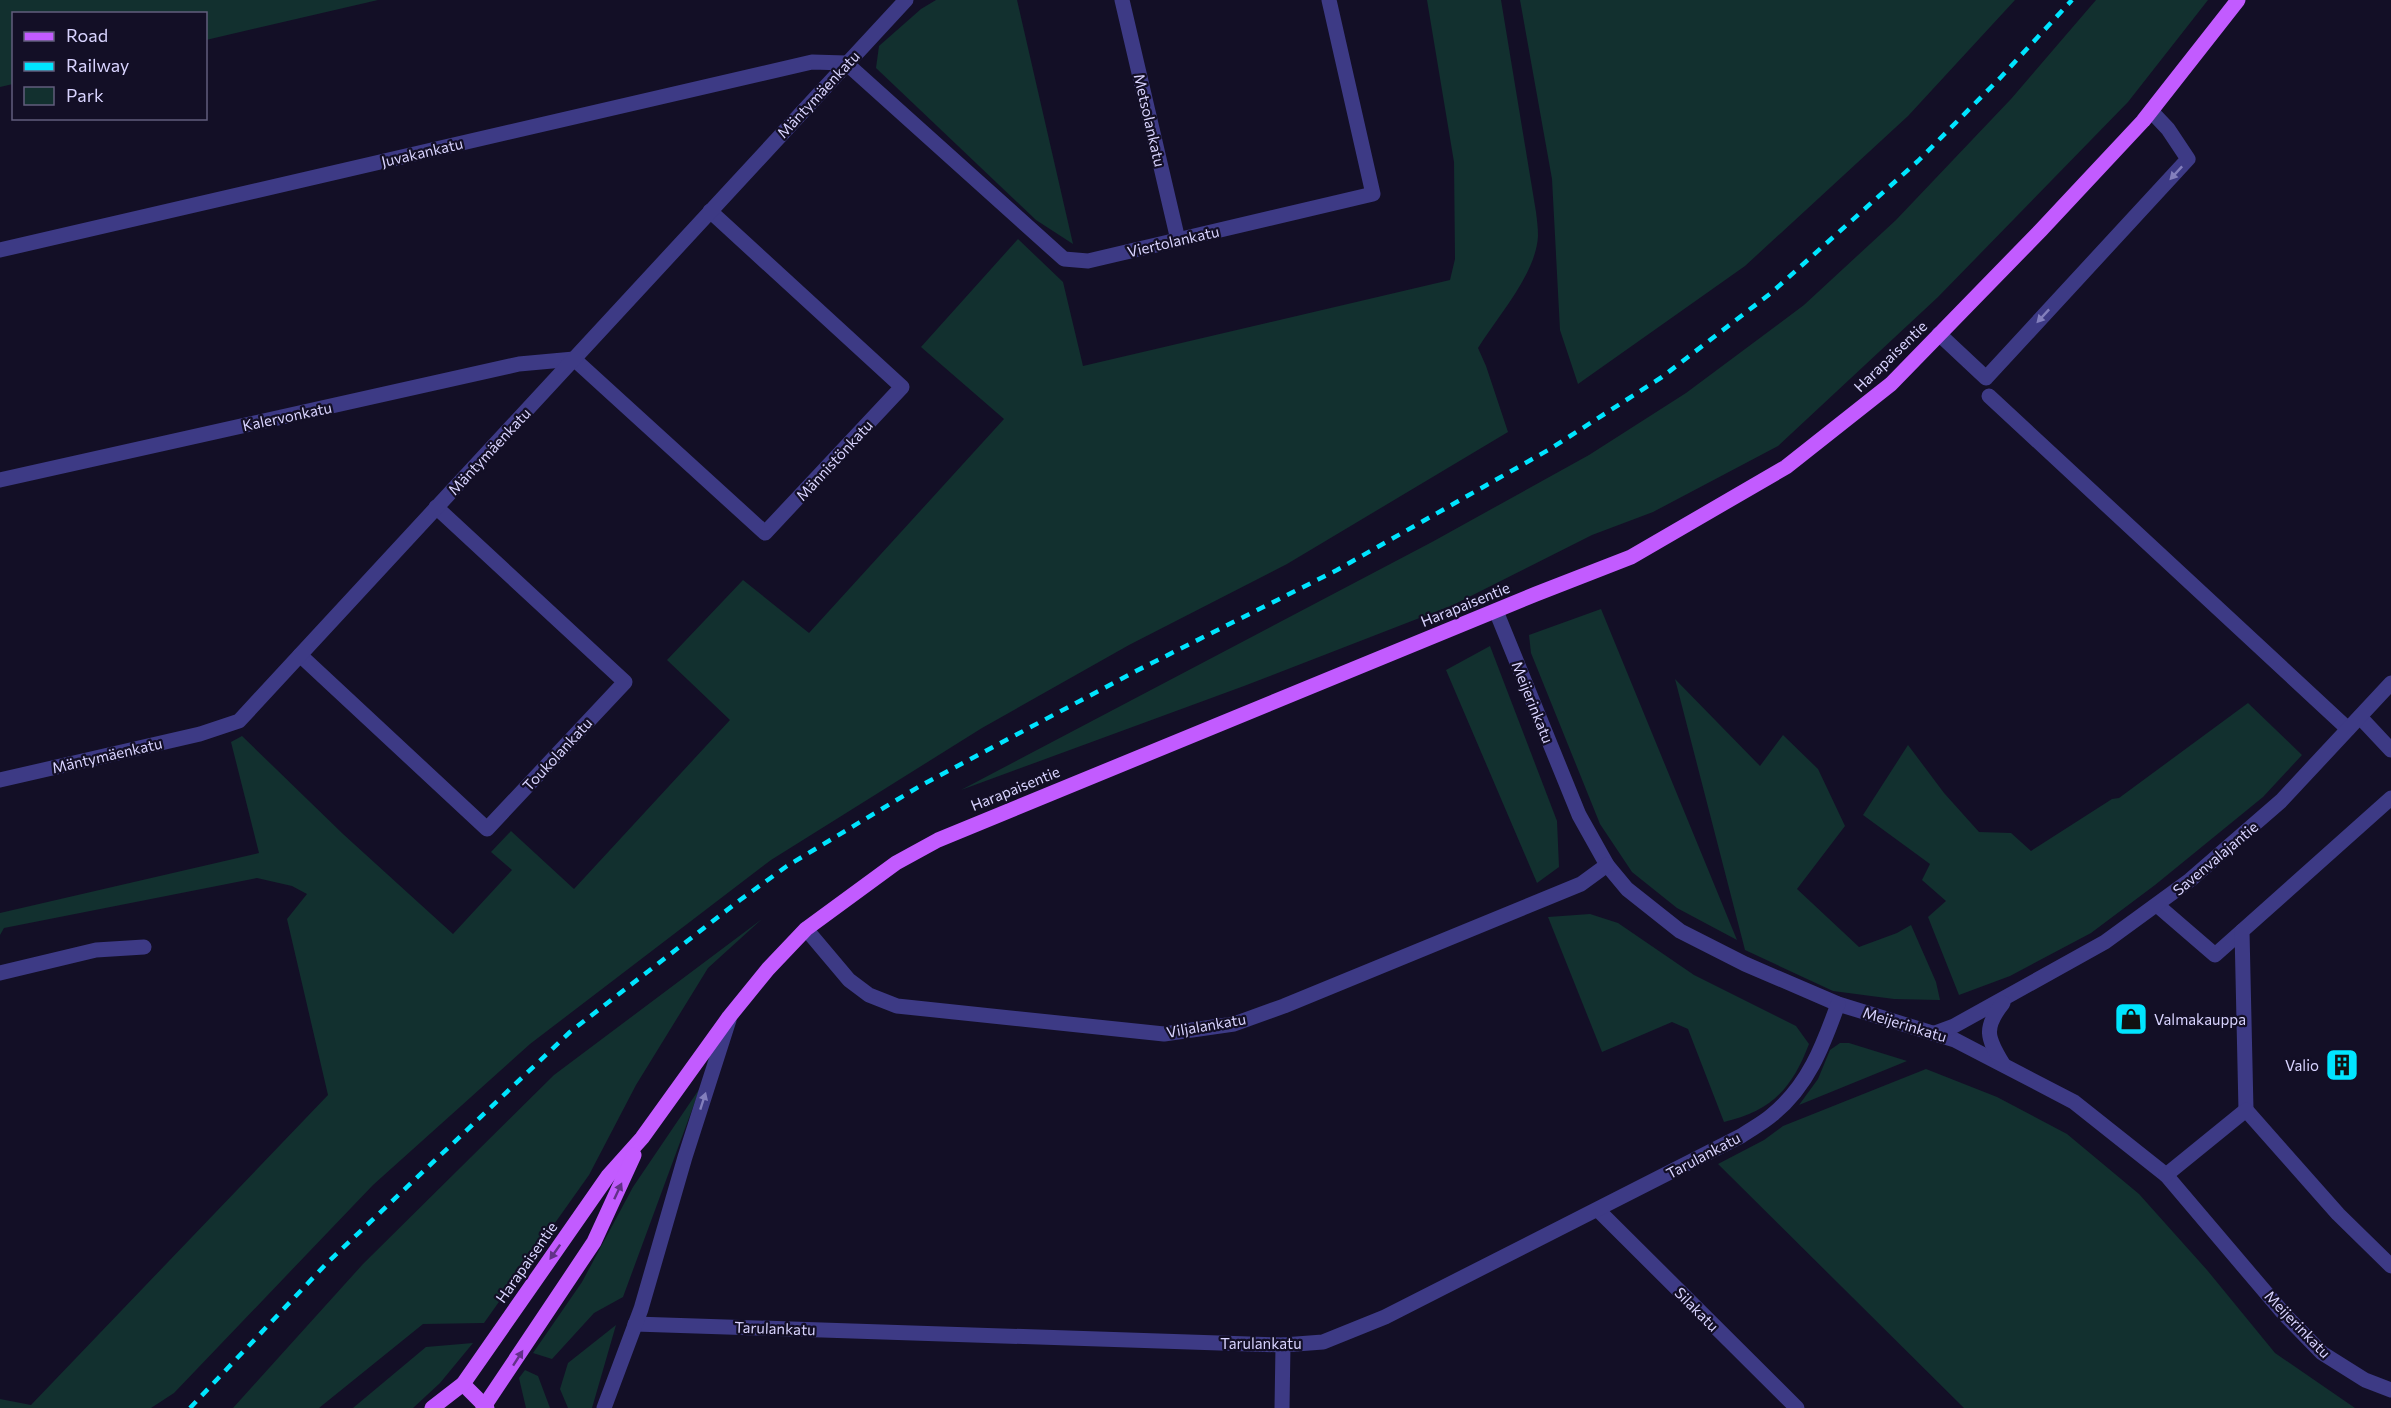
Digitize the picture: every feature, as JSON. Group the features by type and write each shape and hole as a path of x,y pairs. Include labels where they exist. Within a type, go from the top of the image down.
{"main road":[{"name":"Harapaisentie","path":"642,1138 594,1242 485,1408 463,1384 608,1176 642,1138 729,1017 768,969 806,928 896,863 954,832 1631,557 1786,467 1891,384 2041,230 2151,111 2238,0"},
{"path":"432,1408 463,1384"}],"street":[{"name":"Mäntymäenkatu","path":"0,780 200,734 239,721 906,0"},
{"name":"Metsolankatu","path":"1122,0 1178,240"},
{"name":"Viertolankatu","path":"846,63 1064,259 1088,261 1373,194 1329,0"},
{"name":"Juvakankatu","path":"0,250 812,62 846,63"},
{"path":"1939,334 1986,378 2188,159 2168,129 2151,111"},
{"name":"Männistönkatu","path":"574,359 765,533 902,387 710,211"},
{"name":"Kalervonkatu","path":"0,480 519,364 574,359"},
{"path":"1989,396 2348,729"},
{"name":"Toukolankatu","path":"300,656 487,828 625,682 436,507"},
{"name":"Meijerinkatu","path":"1496,611 1579,815 1607,865 1627,889 1680,931 1744,964 1838,1004 1955,1040 2074,1102 2166,1175 2284,1314 2322,1353 2365,1380 2391,1390"},
{"name":"Savenvalajantie","path":"1935,1034 1954,1026 2105,942 2190,880 2281,801 2391,683"},
{"path":"2360,717 2391,750"},
{"path":"2157,905 2215,955 2391,798"},
{"name":"Viljalankatu","path":"806,928 849,980 869,995 897,1006 1164,1034 1234,1024 1284,1006 1581,884 1607,865"},
{"path":"2242,931 2246,1110 2338,1215 2391,1266"},
{"path":"0,974 96,950 144,947"},
{"name":"Savenvalajantie","path":"2003,1064 1989,1041 1991,1018 2009,996"},
{"name":"Tarulankatu","path":"635,1324 1283,1345 1323,1342 1385,1317 1741,1136 1772,1115 1799,1089 1820,1054 1838,1004"},
{"path":"604,1408 641,1309 729,1017"},
{"path":"2166,1175 2246,1110"},
{"name":"Silakatu","path":"1598,1209 1797,1408"},
{"path":"1282,1408 1283,1345"}],"green space":[{"path":"0,0 378,0 207,40 207,12 12,12 12,84 0,87"},
{"path":"936,0 1017,0 1073,244 1036,220 876,68 879,46 921,9"},
{"path":"1427,0 1501,0 1538,233 1531,265 1515,294 1478,348 1508,432 1287,564 1129,645 982,728 771,860 530,1044 373,1185 174,1393 151,1408 0,1408 0,1399 31,1405 328,1095 287,919 307,894 292,886 257,878 4,928 0,935 0,913 259,853 231,742 242,736 343,834 453,934 512,870 491,852 511,831 574,889 730,720 667,660 743,580 809,633 1004,419 921,347 1018,239 1063,282 1083,366 1450,280 1455,259 1454,162"},
{"path":"1520,0 2015,0 1908,116 1745,266 1578,384 1560,330 1552,179"},
{"path":"2096,0 2208,0 2128,102 1938,297 1778,446 1653,512 1592,535 1453,605 1244,686 961,790 1432,542 1589,455 1686,393 1804,305 1896,220 2011,99"},
{"path":"1601,609 1737,940 1677,908 1632,872 1600,824 1531,653 1529,635"},
{"path":"1490,646 1557,821 1559,867 1537,883 1446,670"},
{"path":"1675,679 1760,766 1783,735 1818,769 1845,826 1797,889 1859,947 1897,933 1911,925 1936,982 1940,1000 1894,999 1833,991 1745,950"},
{"path":"2248,703 2302,755 2263,797 2155,885 2091,933 2010,976 1959,995 1928,917 1946,901 1922,880 1930,864 1863,815 1908,745 1944,793 1979,832 2011,833 2031,851 2112,799 2119,798"},
{"path":"1590,914 1618,923 1694,975 1796,1026 1809,1044 1795,1074 1778,1096 1755,1112 1724,1122 1688,1029 1672,1022 1602,1052 1548,917"},
{"path":"762,919 708,968 636,1085 589,1175 484,1323 423,1324 319,1408 233,1408 363,1264 554,1075"},
{"path":"1840,1043 1849,1043 1907,1061 1799,1105 1818,1079 1830,1050"},
{"path":"1926,1069 1997,1097 2067,1134 2139,1194 2207,1270 2275,1353 2355,1408 1964,1408 1718,1164 1764,1140 1783,1126"},
{"path":"700,1088 623,1297 594,1313 552,1359 533,1353 582,1282 633,1187"},
{"path":"616,1325 592,1408 568,1408 560,1389 568,1363"},
{"path":"473,1343 440,1383 413,1408 353,1408 426,1347"},
{"path":"525,1370 538,1376 550,1408 526,1408 519,1378"}],"railway":[{"path":"190,1408 327,1263 570,1032 740,900 787,866 920,786 1136,671 1337,570 1550,449 1662,377 1771,293 1918,161 2001,77 2072,0"}],"place":[{"name":"Valmakauppa","path":"2131,1019"},
{"name":"Valio","path":"2342,1065"}]}
